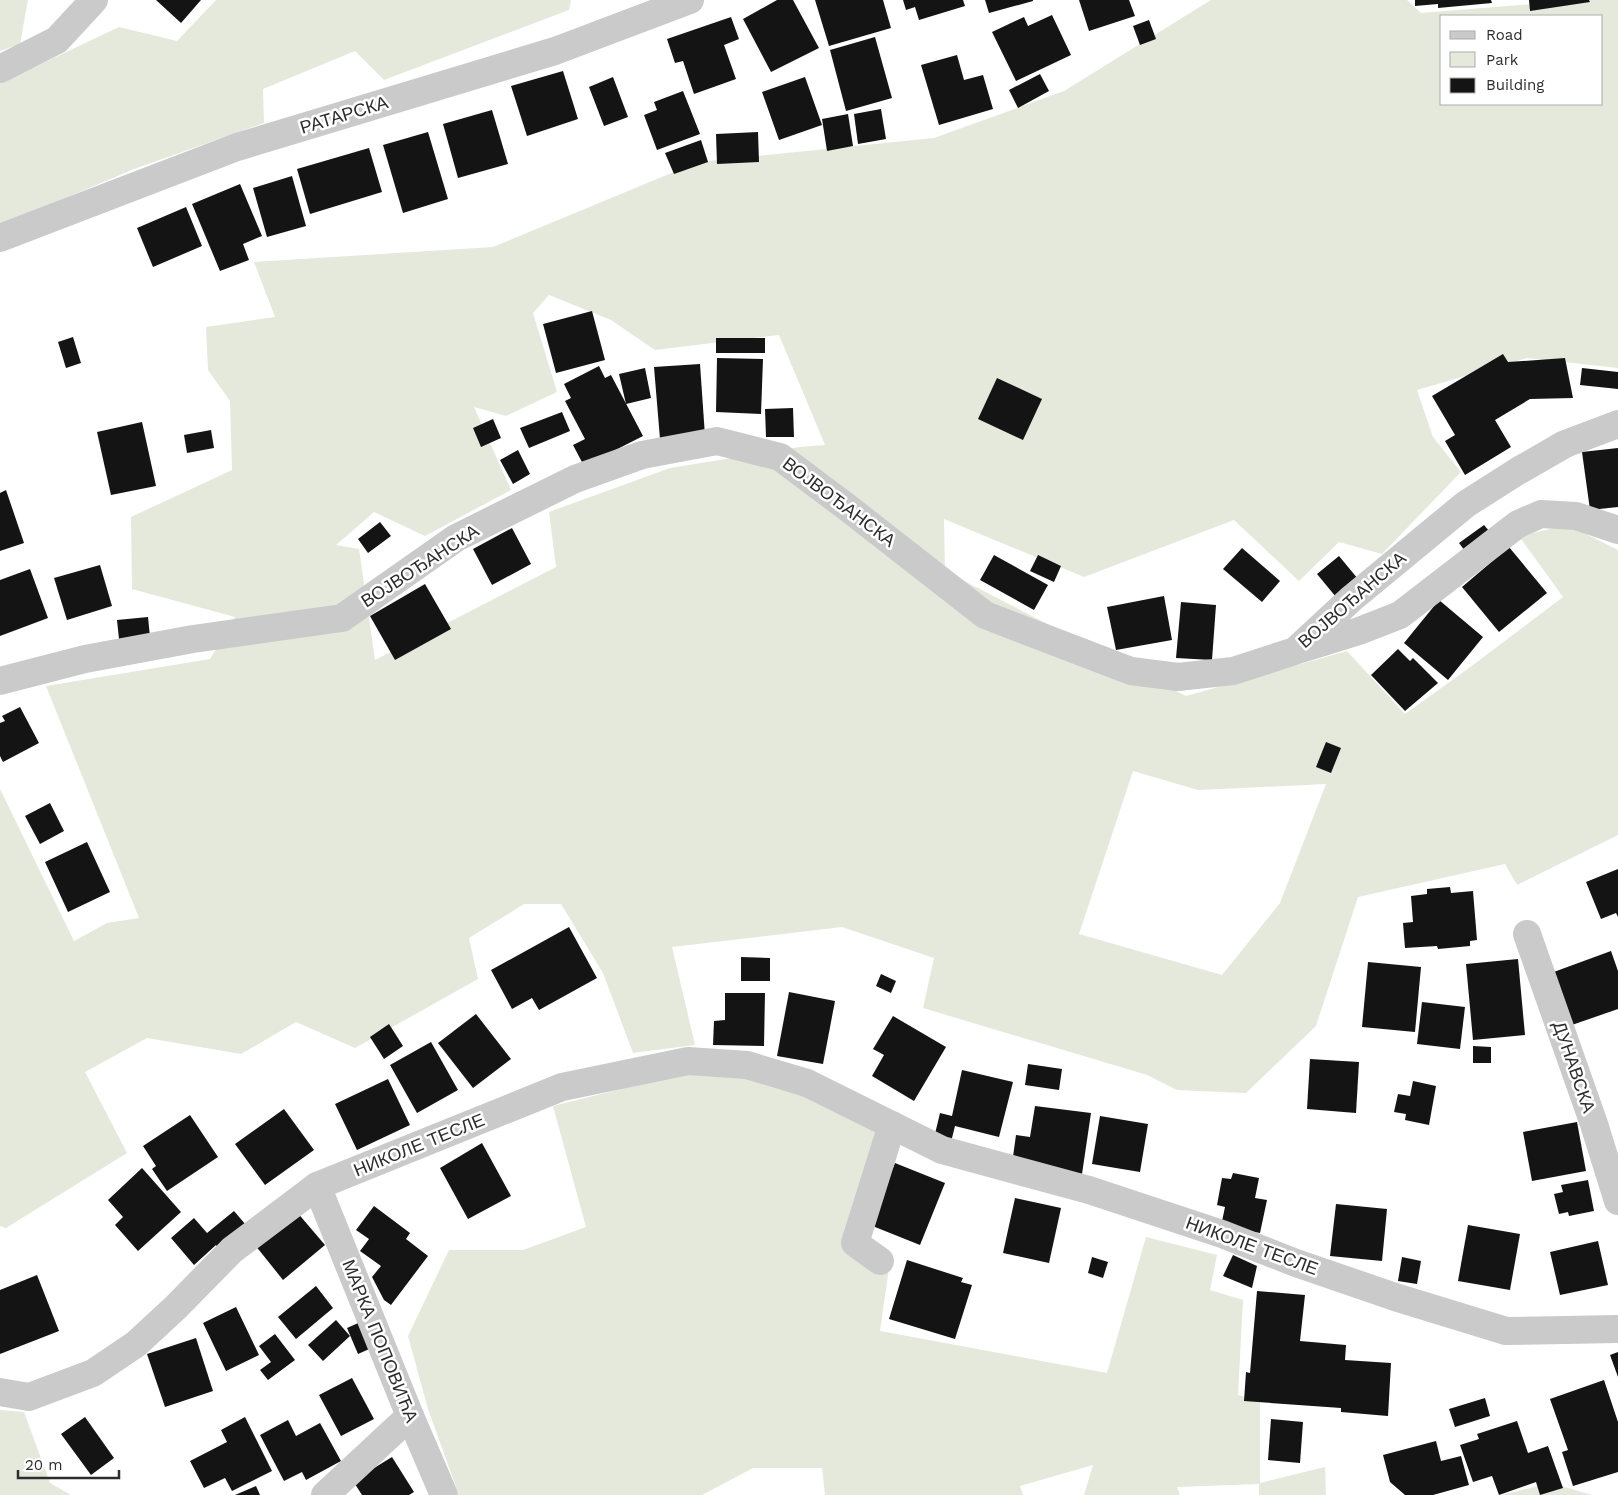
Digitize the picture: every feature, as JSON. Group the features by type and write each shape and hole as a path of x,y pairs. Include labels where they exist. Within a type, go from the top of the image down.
{"street":[{"path":"0,69 57,40 94,0"},
{"name":"РАТАРСКА","path":"0,238 237,147 555,52 690,0"},
{"name":"ВОЈВОЂАНСКА","path":"0,681 85,659 193,640 342,618 456,538 575,479 642,455 717,441 780,457 985,615 1131,671 1178,677 1233,671 1295,651 1351,599 1466,504 1518,471 1566,444 1618,424"},
{"path":"1295,651 1359,631 1400,615 1518,524 1541,514 1576,516 1618,530"},
{"name":"ДУНАВСКА","path":"1527,934 1594,1124 1618,1201"},
{"name":"НИКОЛЕ ТЕСЛЕ","path":"0,1392 29,1397 93,1373 136,1344 175,1308 232,1250 317,1186 562,1087 688,1061 747,1065 807,1083 942,1150 1089,1190 1222,1234 1296,1263 1386,1294 1506,1330 1618,1329"},
{"path":"880,1262 855,1243 892,1125"},
{"name":"МАРКА ПОПОВИЋА","path":"317,1186 444,1495"},
{"path":"325,1495 410,1416"}],"green space":[{"path":"0,0 28,0 20,44 0,51"},
{"path":"216,0 571,0 569,10 384,80 355,51 263,89 264,123 134,169 0,226 0,82 119,27 177,41"},
{"path":"1211,0 1407,0 1421,13 1581,0 1618,0 1618,368 1527,358 1417,390 1433,437 1461,472 1382,554 1339,542 1299,581 1234,520 1084,577 944,519 945,571 1186,696 1347,651 1405,714 1563,597 1519,536 1568,525 1618,550 1618,835 1517,885 1505,864 1358,897 1316,1026 1246,1093 1177,1090 1147,1075 923,1008 934,958 842,927 672,947 695,1045 633,1053 603,973 561,904 524,904 469,938 478,979 355,1048 296,1022 241,1054 147,1038 85,1072 127,1153 6,1228 0,1226 0,789 74,941 107,923 139,918 46,686 210,659 235,617 132,589 131,517 232,470 230,401 208,370 206,327 275,317 254,262 493,247 698,162 934,138 1064,91","holes":["549,295 611,320 655,350 779,335 825,445 800,447 670,468 549,512 556,567 375,660 359,549 336,545 374,512 425,536 511,490 474,407 506,416 557,392 533,313","1133,771 1198,790 1326,784 1280,903 1222,975 1079,934"]},
{"path":"698,1070 763,1081 888,1127 855,1243 889,1268 880,1331 1107,1373 1146,1237 1217,1255 1210,1290 1243,1300 1238,1395 1260,1401 1260,1483 1325,1467 1326,1495 1259,1495 1259,1484 1177,1487 1180,1495 1084,1495 1093,1465 1020,1486 1023,1495 825,1495 822,1468 753,1468 702,1495 459,1495 428,1409 408,1336 449,1250 523,1250 586,1227 553,1106"},
{"path":"0,1410 24,1412 50,1483 71,1495 0,1495"},
{"path":"1551,1483 1592,1495 1501,1495"}],"building":[{"path":"156,0 201,0 181,23"},
{"path":"777,0 793,0 819,48 771,72 743,19"},
{"path":"815,0 883,0 891,28 829,46"},
{"path":"903,0 963,0 965,6 919,20 915,7 906,10"},
{"path":"985,0 1033,0 1033,1 989,13"},
{"path":"1079,0 1129,0 1135,16 1089,31"},
{"path":"1415,0 1491,0 1492,3 1438,8 1438,4 1415,6"},
{"path":"1529,0 1589,0 1590,2 1530,11"},
{"path":"1052,15 1071,55 1016,81 992,32 1024,17 1028,26"},
{"path":"731,17 739,39 724,45 736,79 694,94 683,61 675,63 667,39"},
{"path":"1149,20 1156,39 1140,45 1133,26"},
{"path":"875,37 892,98 846,111 830,50"},
{"path":"957,55 964,80 983,75 993,109 939,125 921,65"},
{"path":"563,71 578,119 527,136 511,86"},
{"path":"1040,74 1049,91 1018,108 1009,90"},
{"path":"613,77 628,117 604,126 589,87"},
{"path":"805,77 822,125 779,140 762,92"},
{"path":"683,91 700,134 657,150 644,115 657,110 654,102"},
{"path":"881,109 886,139 858,144 854,114"},
{"path":"492,110 508,164 458,178 443,124"},
{"path":"848,114 853,146 827,151 822,119"},
{"path":"428,132 448,199 403,213 383,145"},
{"path":"758,132 759,162 717,164 716,134"},
{"path":"701,140 708,162 674,174 665,153"},
{"path":"369,148 382,192 310,214 297,169"},
{"path":"292,176 306,226 267,237 253,188"},
{"path":"240,184 262,236 243,244 249,260 220,271 192,204"},
{"path":"186,207 202,246 153,267 137,228"},
{"path":"592,311 605,360 556,373 543,324"},
{"path":"73,337 81,363 66,368 58,342"},
{"path":"716,338 765,338 765,353 716,353"},
{"path":"1503,354 1508,362 1565,358 1573,398 1530,399 1495,420 1511,447 1465,475 1445,441 1455,435 1432,396"},
{"path":"717,358 763,359 761,414 716,412"},
{"path":"700,364 705,436 660,439 654,367"},
{"path":"599,366 605,378 611,375 643,436 584,466 573,445 585,439 565,401 571,398 564,384"},
{"path":"645,368 651,398 626,404 619,374"},
{"path":"1582,368 1618,372 1618,389 1580,385"},
{"path":"997,378 1042,399 1023,440 978,419"},
{"path":"793,408 794,437 766,437 765,409"},
{"path":"562,412 570,431 529,448 520,428"},
{"path":"493,419 501,438 481,447 473,428"},
{"path":"142,422 156,486 111,495 97,432"},
{"path":"211,430 214,448 187,453 184,435"},
{"path":"1618,448 1618,507 1590,510 1582,452"},
{"path":"518,450 530,474 513,484 500,460"},
{"path":"6,490 24,543 0,551 0,493"},
{"path":"380,522 391,536 368,553 358,539"},
{"path":"1484,525 1490,532 1465,551 1459,543"},
{"path":"512,528 531,564 492,585 473,549"},
{"path":"1509,547 1547,593 1499,632 1462,587"},
{"path":"1242,548 1280,581 1262,602 1223,569"},
{"path":"994,555 1048,585 1034,610 980,580"},
{"path":"1038,555 1061,566 1054,582 1030,571"},
{"path":"1339,556 1358,579 1336,597 1317,574"},
{"path":"100,565 112,606 67,620 54,578"},
{"path":"30,569 48,618 0,636 0,580"},
{"path":"425,584 451,629 395,660 370,616"},
{"path":"1164,596 1172,640 1116,650 1107,607"},
{"path":"1439,600 1483,637 1448,680 1404,643"},
{"path":"1181,602 1216,605 1212,660 1176,658"},
{"path":"148,617 150,637 119,639 117,620"},
{"path":"1398,649 1410,661 1413,658 1438,683 1405,711 1371,675"},
{"path":"20,707 39,743 3,762 0,756 0,723 5,721 2,716"},
{"path":"1326,742 1341,748 1331,773 1316,767"},
{"path":"50,803 64,831 40,844 25,816"},
{"path":"87,842 110,892 68,912 45,862"},
{"path":"1618,869 1618,917 1616,913 1601,919 1586,882"},
{"path":"1450,887 1451,893 1473,891 1477,940 1470,941 1470,946 1438,949 1437,946 1405,948 1403,923 1413,922 1411,896 1427,894 1427,889"},
{"path":"569,927 597,978 539,1010 532,998 512,1009 491,970"},
{"path":"1611,951 1618,971 1618,1009 1569,1026 1551,973"},
{"path":"741,957 770,958 770,981 741,981"},
{"path":"1518,959 1525,1035 1473,1040 1466,964"},
{"path":"1368,962 1421,967 1415,1032 1362,1027"},
{"path":"881,974 896,981 891,993 876,986"},
{"path":"789,992 835,1001 823,1064 777,1056"},
{"path":"725,993 765,993 764,1046 713,1045 714,1021 725,1020"},
{"path":"1422,1002 1465,1007 1460,1049 1417,1044"},
{"path":"476,1014 511,1059 473,1088 438,1043"},
{"path":"893,1016 946,1047 914,1101 872,1076 884,1055 873,1049"},
{"path":"389,1024 403,1046 384,1059 370,1037"},
{"path":"431,1042 458,1090 417,1113 390,1065"},
{"path":"1473,1046 1491,1047 1491,1063 1473,1063"},
{"path":"1310,1059 1359,1062 1356,1113 1307,1109"},
{"path":"1028,1064 1062,1069 1059,1090 1025,1085"},
{"path":"962,1070 1013,1082 999,1137 955,1126 951,1142 934,1138 940,1113 952,1116"},
{"path":"388,1079 410,1125 357,1150 335,1104"},
{"path":"1413,1081 1436,1086 1429,1125 1405,1120 1406,1114 1394,1112 1398,1094 1410,1096"},
{"path":"1035,1106 1091,1113 1082,1174 1012,1164 1016,1135 1030,1137"},
{"path":"284,1109 314,1150 265,1185 235,1144"},
{"path":"190,1115 218,1157 167,1191 152,1169 156,1166 143,1146"},
{"path":"1100,1116 1148,1124 1140,1172 1092,1164"},
{"path":"1577,1122 1586,1171 1532,1181 1523,1132"},
{"path":"482,1143 511,1196 468,1219 440,1168"},
{"path":"895,1163 945,1183 920,1245 870,1225"},
{"path":"142,1168 181,1212 138,1251 115,1225 123,1217 108,1200"},
{"path":"1233,1173 1259,1178 1255,1198 1267,1200 1260,1233 1221,1226 1225,1207 1217,1205 1222,1178 1231,1179"},
{"path":"1588,1180 1594,1211 1569,1216 1568,1212 1559,1214 1554,1194 1563,1192 1561,1185"},
{"path":"1015,1198 1061,1208 1049,1263 1003,1253"},
{"path":"1336,1204 1387,1209 1382,1261 1330,1256"},
{"path":"374,1206 410,1233 406,1239 428,1256 391,1305 384,1300 372,1277 381,1266 360,1251 369,1239 356,1230"},
{"path":"234,1211 246,1225 218,1248 216,1245 194,1265 171,1238 194,1218 207,1233"},
{"path":"296,1211 325,1245 283,1280 255,1245"},
{"path":"1468,1225 1520,1234 1510,1290 1458,1281"},
{"path":"1598,1241 1608,1285 1560,1295 1550,1252"},
{"path":"1233,1255 1257,1266 1252,1288 1223,1276"},
{"path":"1092,1257 1108,1262 1103,1278 1088,1273"},
{"path":"1402,1257 1421,1261 1417,1284 1398,1281"},
{"path":"907,1260 963,1278 961,1282 972,1285 955,1339 889,1319"},
{"path":"37,1275 59,1331 0,1354 0,1290"},
{"path":"316,1286 333,1308 296,1339 278,1317"},
{"path":"1257,1291 1305,1295 1300,1341 1346,1345 1345,1360 1391,1363 1388,1416 1341,1412 1341,1408 1244,1401 1246,1372 1250,1373"},
{"path":"236,1307 259,1355 226,1371 203,1323"},
{"path":"336,1320 350,1336 323,1361 308,1345"},
{"path":"365,1320 376,1346 358,1354 347,1328"},
{"path":"275,1334 295,1360 268,1380 260,1370 271,1362 259,1346"},
{"path":"196,1338 213,1391 165,1407 147,1354"},
{"path":"1618,1352 1618,1377 1610,1355"},
{"path":"352,1378 374,1419 341,1436 319,1395"},
{"path":"1604,1380 1618,1422 1618,1472 1573,1486 1562,1452 1568,1450 1550,1399"},
{"path":"1485,1398 1490,1416 1455,1427 1449,1409"},
{"path":"85,1417 114,1458 91,1475 61,1434"},
{"path":"245,1417 272,1471 232,1491 225,1478 204,1488 190,1461 227,1442 221,1430"},
{"path":"1271,1419 1303,1422 1300,1463 1268,1460"},
{"path":"288,1420 296,1436 320,1423 341,1461 306,1480 302,1472 284,1481 260,1435"},
{"path":"1517,1421 1528,1453 1548,1446 1563,1488 1540,1495 1536,1482 1499,1495 1492,1476 1473,1482 1460,1445 1479,1439 1477,1434"},
{"path":"1436,1441 1441,1461 1461,1456 1469,1485 1433,1495 1405,1495 1390,1482 1383,1455"},
{"path":"392,1457 414,1492 409,1495 362,1495 353,1481"},
{"path":"256,1486 260,1495 235,1495"}]}
